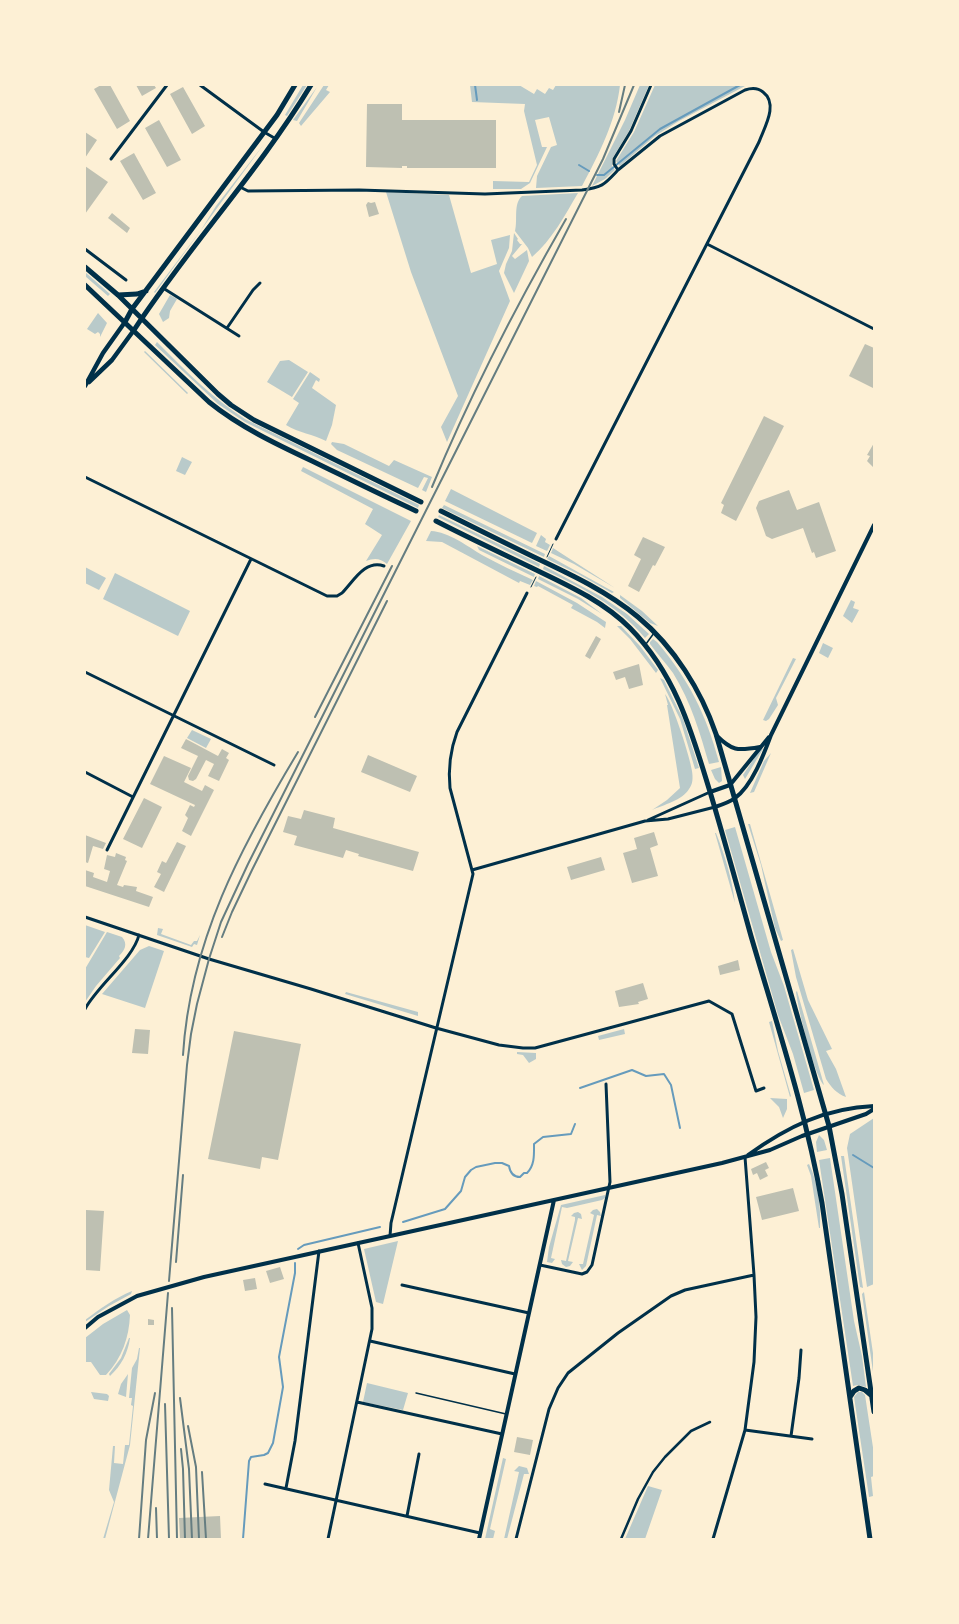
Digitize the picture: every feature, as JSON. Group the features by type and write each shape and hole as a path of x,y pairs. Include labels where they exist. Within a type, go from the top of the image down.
{"main road":[{"path":"295,85 277,115 132,309 125,322 103,353 85,386 112,360 163,288 276,139 311,85"},
{"path":"85,267 118,295 218,394 243,413 421,502"},
{"path":"85,285 210,402 238,424 416,511"},
{"path":"118,295 138,294 146,291"},
{"path":"441,511 591,585 625,607 654,633 677,660 707,711 716,734 829,1126 842,1194 874,1412"},
{"path":"436,521 570,586 618,617 645,645 664,672 683,709 715,807 805,1120 822,1203 870,1539"},
{"path":"850,1398 854,1391 859,1388 865,1390 872,1396"}],"street":[{"path":"111,159 167,85"},
{"path":"200,85 264,132 276,139"},
{"path":"618,170 614,164 615,156 631,131 651,85"},
{"path":"240,187 248,191 359,190 485,194 582,190 602,186 618,170 660,136 676,126 744,90 752,88 762,91 768,99 770,105 767,120 759,142 556,539"},
{"path":"707,244 874,329"},
{"path":"85,249 126,280"},
{"path":"226,328 253,290 260,283"},
{"path":"163,288 239,336"},
{"path":"85,477 320,594 331,597 342,593 367,566 379,564 384,566"},
{"path":"646,821 668,819 715,807 734,799 740,794 750,781 765,752 770,735 874,526"},
{"path":"107,850 251,559"},
{"path":"390,1236 391,1223 472,880 472,870 450,788 450,753 457,732 526,593"},
{"path":"85,672 274,765"},
{"path":"716,734 733,749 740,750 760,746"},
{"path":"472,870 646,821 710,792 730,785 770,735"},
{"path":"85,772 133,796"},
{"path":"85,917 209,959 436,1028 499,1045 535,1048 709,1002 732,1014 756,1090 764,1088"},
{"path":"85,1010 97,990 136,945 139,935"},
{"path":"540,1265 582,1274 590,1270 609,1188 609,1143 606,1084"},
{"path":"745,1157 805,1120 855,1106 874,1107"},
{"path":"85,1328 98,1317 137,1296 204,1277 722,1163 770,1150 829,1126 866,1114 874,1107"},
{"path":"713,1539 745,1430 751,1393 755,1347 754,1275 745,1157"},
{"path":"479,1539 554,1200"},
{"path":"328,1539 370,1341 373,1316 358,1243"},
{"path":"286,1488 295,1441 319,1251"},
{"path":"516,1539 552,1401 558,1388 575,1367 644,1314 671,1296 690,1289 754,1275"},
{"path":"402,1285 529,1313"},
{"path":"370,1341 515,1374"},
{"path":"791,1436 799,1378 801,1350"},
{"path":"357,1402 502,1434"},
{"path":"621,1539 638,1499 653,1472 665,1457 691,1431 710,1422"},
{"path":"745,1430 812,1439"},
{"path":"407,1516 419,1454"},
{"path":"265,1484 480,1533"}],"lane":[{"path":"645,645 654,633"},
{"path":"416,1393 506,1414"}],"shaded area":[{"path":"303,85 307,85 287,116 285,115"},
{"path":"324,85 329,85 326,90 330,92 301,126 299,123"},
{"path":"470,85 519,85 534,94 537,89 545,94 549,88 553,90 556,85 620,85 611,124 582,186 536,188 537,176 551,147 557,145 549,117 535,120 542,147 547,147 530,183 521,189 493,189 493,181 529,182 537,165 524,111 525,104 472,102"},
{"path":"640,85 649,85 629,131 612,159 612,166 615,170 605,179 592,186 625,120"},
{"path":"655,85 757,85 745,86 679,121 655,136 620,166 616,161 634,132"},
{"path":"317,87 297,121 293,120"},
{"path":"264,144 155,293 154,292 201,230 216,206"},
{"path":"386,192 449,195 471,273 497,264 491,240 510,235 509,248 499,271 510,301 447,442 441,427 458,396 411,272"},
{"path":"578,193 552,235 532,257 528,248 515,231 519,199 522,196"},
{"path":"514,233 518,239 517,240 520,244 522,244 512,256 515,259 527,250 529,261 514,293 504,273 512,251"},
{"path":"85,272 110,294 108,296 85,276"},
{"path":"170,295 177,299 170,311 169,318 163,322 159,314"},
{"path":"98,313 107,323 100,337 98,332 95,334 87,329"},
{"path":"157,342 210,393 245,419 419,505 418,508 245,422 218,404 155,345"},
{"path":"145,351 188,393 187,394 144,352"},
{"path":"289,360 308,372 292,397 267,382 280,361"},
{"path":"310,372 320,379 319,382 316,380 312,388 336,405 332,425 326,441 286,425 299,403 293,399"},
{"path":"332,442 344,444 389,466 394,460 432,477 426,492 422,490 428,478 424,477 418,488 337,450 331,444"},
{"path":"182,457 192,462 185,475 176,471"},
{"path":"303,467 411,521 387,564 377,559 366,561 382,535 365,524 373,509 301,471"},
{"path":"451,489 537,533 532,543 445,501"},
{"path":"444,505 545,554 544,557 442,508"},
{"path":"439,515 540,564 539,567 438,517"},
{"path":"431,531 451,537 482,555 533,580 530,585 520,581 519,583 442,542 426,541"},
{"path":"541,535 546,539 545,542 550,545 547,551 536,546"},
{"path":"477,546 535,574 534,577 479,550"},
{"path":"553,548 615,588 574,564 551,553"},
{"path":"549,556 614,592 612,593 547,559"},
{"path":"544,566 602,597 627,614 649,634 645,638 611,606 543,569"},
{"path":"85,567 106,578 99,590 85,583"},
{"path":"115,573 190,611 178,636 103,599"},
{"path":"539,576 581,598 602,614 578,599 538,579"},
{"path":"536,581 577,603 606,622 605,628 571,608 573,605 538,586 534,586"},
{"path":"620,595 642,611 658,626 650,623 620,598"},
{"path":"851,600 855,602 853,608 859,610 852,623 843,616"},
{"path":"617,626 621,626 640,646 658,670 656,673 630,639"},
{"path":"653,639 657,642 678,670 695,698 708,728 719,762 709,764 690,706 673,673 650,644"},
{"path":"823,643 833,648 828,658 819,653"},
{"path":"793,658 796,659 776,698 778,705 769,719 766,721 763,720"},
{"path":"660,678 664,680 683,719 699,768 695,769 680,719"},
{"path":"665,694 677,719 685,743 691,764 692,781 686,793 682,796 672,802 652,810 667,800 680,788 668,705"},
{"path":"192,730 211,739 206,748 187,738"},
{"path":"761,748 763,749 745,779 743,775"},
{"path":"771,753 754,792 750,793 764,761"},
{"path":"721,767 722,781 719,783 715,779 711,770"},
{"path":"748,824 750,824 783,940 781,941 775,928 761,865"},
{"path":"735,827 771,952 784,986 814,1090 804,1093 793,1054 778,1015 725,830"},
{"path":"715,833 728,867 735,903"},
{"path":"85,925 105,932 89,958 85,957"},
{"path":"158,928 163,929 161,934 191,945 194,941 197,941 200,935 197,945 194,944 192,947 157,935"},
{"path":"107,932 122,937 125,942 125,947 119,956 120,958 96,986 85,1002 85,969"},
{"path":"149,946 164,951 145,1008 102,994 140,950"},
{"path":"793,949 808,1000 832,1049 826,1051 836,1069 846,1097 834,1090 826,1079 796,977 791,950"},
{"path":"797,991 824,1085 820,1079 807,1041 797,1000"},
{"path":"346,992 418,1012 418,1016 345,994"},
{"path":"772,1021 778,1051 791,1096 790,1097 769,1022"},
{"path":"624,1029 625,1034 599,1040 598,1036"},
{"path":"517,1052 536,1053 536,1059 529,1063 523,1055 517,1054"},
{"path":"770,1098 787,1099 787,1109 783,1118 779,1107"},
{"path":"874,1118 874,1284 867,1287 847,1148 850,1134"},
{"path":"819,1135 824,1140 827,1150 817,1152 816,1142"},
{"path":"841,1156 844,1156 863,1288 860,1287"},
{"path":"830,1158 854,1321 862,1356 866,1387 858,1385 853,1386 819,1160"},
{"path":"809,1164 815,1179 818,1195 820,1228 811,1176 807,1165"},
{"path":"605,1195 605,1198 602,1200 567,1208 562,1207 551,1258 555,1259 552,1263 547,1262 549,1247 561,1205"},
{"path":"597,1209 601,1216 597,1215 586,1266 582,1270 579,1264 583,1264 594,1215 590,1213"},
{"path":"578,1212 581,1214 582,1219 578,1218 568,1261 573,1262 570,1266 566,1267 562,1264 561,1260 566,1261 575,1220 575,1217 571,1216"},
{"path":"398,1241 383,1304 376,1302 364,1249"},
{"path":"132,1291 131,1294 85,1322 85,1320 108,1304"},
{"path":"864,1292 874,1360 874,1379 862,1294"},
{"path":"127,1310 130,1315 124,1347 116,1362 106,1375 100,1375 91,1362 85,1362 85,1338 103,1324"},
{"path":"129,1338 128,1349 123,1359 110,1376 109,1374 121,1358"},
{"path":"139,1348 130,1445 105,1539 103,1539 114,1502 109,1490 113,1446 115,1446 114,1463 123,1464 125,1445 129,1445 133,1406 131,1405 132,1398 129,1398 132,1368 137,1359"},
{"path":"128,1374 126,1397 118,1394 121,1384"},
{"path":"367,1383 408,1393 403,1410 363,1402"},
{"path":"91,1392 107,1394 109,1396 108,1401 94,1399"},
{"path":"858,1392 862,1392 865,1395 874,1454 874,1476 871,1477 873,1496 869,1497 854,1397"},
{"path":"503,1458 506,1459 490,1529 495,1531 493,1539 485,1539"},
{"path":"519,1466 527,1468 529,1474 524,1474 507,1539 504,1539 519,1472 514,1471"},
{"path":"648,1486 662,1490 645,1539 625,1539"}],"building":[{"path":"101,85 110,85 130,121 117,129 94,89"},
{"path":"136,85 154,85 156,88 142,96"},
{"path":"183,87 205,126 192,134 170,94"},
{"path":"367,104 402,104 402,120 496,120 496,168 407,168 407,166 402,166 402,168 366,167"},
{"path":"159,120 181,160 167,167 145,128"},
{"path":"85,132 97,140 85,158"},
{"path":"134,153 156,193 143,200 120,161"},
{"path":"85,166 108,182 85,214"},
{"path":"368,202 375,202 379,214 369,217 366,205"},
{"path":"112,213 130,228 127,233 108,218"},
{"path":"865,344 874,348 873,388 849,376"},
{"path":"764,416 784,426 736,521 721,513 724,505 721,503"},
{"path":"874,443 874,468 867,461 870,456 867,455"},
{"path":"789,490 797,510 819,502 836,551 816,558 814,552 812,553 803,528 772,539 766,536 756,508 759,501"},
{"path":"643,537 665,547 655,566 653,565 639,592 628,586 641,559 634,555"},
{"path":"596,636 601,639 590,659 585,656"},
{"path":"639,664 643,685 629,689 625,677 616,680 613,672"},
{"path":"186,739 218,756 222,749 229,753 226,758 229,760 219,781 208,776 214,764 206,760 196,779 193,781 189,780 188,776 198,756 181,748"},
{"path":"368,755 417,776 410,792 361,772"},
{"path":"164,756 191,768 184,782 202,791 205,785 214,790 191,836 182,831 188,818 185,815 190,805 194,807 195,805 150,784"},
{"path":"144,798 162,807 142,848 123,839"},
{"path":"304,810 335,818 333,828 419,852 413,871 358,856 359,854 346,850 343,858 294,845 297,836 283,832 288,816 301,819"},
{"path":"654,832 658,845 650,848 658,876 632,883 623,853 637,849 634,838"},
{"path":"85,835 106,843 103,849 93,846 88,863 85,862"},
{"path":"177,842 186,846 164,892 154,887 161,874 157,872 162,861 166,863"},
{"path":"116,853 126,857 125,860 127,861 117,885 123,887 124,885 137,887 136,891 153,897 149,907 85,886 85,870 94,873 93,877 107,882 110,871 104,869 107,855 115,857"},
{"path":"601,857 605,870 571,880 567,867"},
{"path":"738,960 740,970 720,975 718,966"},
{"path":"643,983 648,999 638,1002 639,1004 619,1007 615,991"},
{"path":"135,1029 150,1030 148,1054 132,1053"},
{"path":"234,1031 301,1044 278,1160 262,1157 260,1169 208,1159"},
{"path":"766,1162 769,1168 765,1170 768,1176 760,1180 757,1173 753,1175 751,1169"},
{"path":"793,1188 799,1211 762,1220 756,1197"},
{"path":"86,1210 104,1211 100,1271 85,1270"},
{"path":"280,1267 284,1279 270,1283 266,1271"},
{"path":"255,1278 257,1289 245,1291 243,1280"},
{"path":"148,1319 154,1320 154,1325 148,1325"},
{"path":"517,1437 533,1440 530,1455 514,1452"},
{"path":"220,1516 221,1539 180,1539 179,1518"}],"waterway":[{"path":"475,85 477,100"},
{"path":"597,175 604,175 660,129 740,85"},
{"path":"579,165 589,171"},
{"path":"580,1088 632,1070 646,1076 664,1074 671,1085 680,1128"},
{"path":"403,1222 445,1209 461,1191 465,1177 476,1167 502,1163 509,1166 514,1175 520,1177 530,1170 534,1159 534,1144 543,1137 571,1134 575,1124"},
{"path":"853,1155 874,1168"},
{"path":"298,1249 304,1245 380,1227"},
{"path":"243,1539 249,1461 251,1457 268,1453 273,1443 283,1387 279,1357 295,1273 295,1263"}],"railway":[{"path":"619,112 625,85"},
{"path":"169,1281 187,1065 191,1034 209,959 221,922 248,864 603,159 634,85"},
{"path":"432,487 494,351 566,219"},
{"path":"315,717 392,566"},
{"path":"222,937 252,870 387,601"},
{"path":"183,1055 188,1013 196,973 207,934 238,860 257,823 298,752"},
{"path":"176,1262 183,1175"},
{"path":"148,1539 168,1293"},
{"path":"172,1308 177,1539"},
{"path":"139,1539 146,1440 155,1393"},
{"path":"180,1398 189,1469 192,1539"},
{"path":"165,1404 169,1539"},
{"path":"188,1426 196,1467 199,1539"},
{"path":"181,1449 185,1539"},
{"path":"202,1472 206,1539"},
{"path":"156,1508 157,1539"}]}
